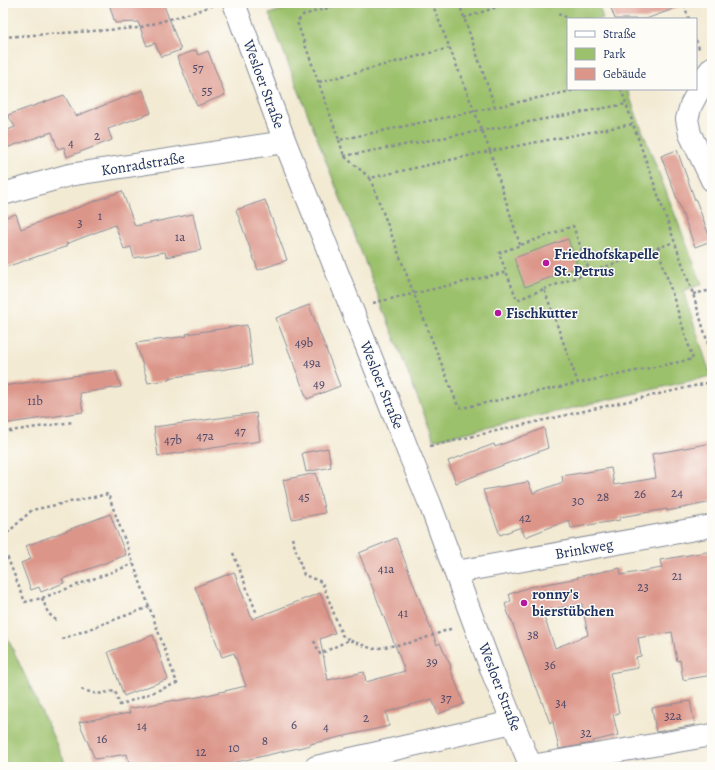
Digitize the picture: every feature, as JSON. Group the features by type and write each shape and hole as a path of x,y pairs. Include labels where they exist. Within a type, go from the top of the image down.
{"street":[{"name":"Wesloer Straße","path":"234,3 285,142 430,504 492,671 531,767"},
{"path":"712,68 691,105 687,119 690,134 712,180"},
{"name":"Konradstraße","path":"3,194 69,175 285,142"},
{"name":"Brinkweg","path":"456,572 712,526"},
{"path":"316,767 513,722"},
{"path":"531,767 712,735"}],"path":[{"path":"3,37 138,28 198,11 216,3"},
{"path":"345,3 303,15 297,22 344,156 370,178 458,406 462,408 693,359 658,249"},
{"path":"432,3 490,151 520,245"},
{"path":"459,3 495,107"},
{"path":"464,18 509,3"},
{"path":"684,5 688,18"},
{"path":"558,14 566,16"},
{"path":"318,82 449,48"},
{"path":"339,140 575,90"},
{"path":"621,90 693,294 712,357"},
{"path":"344,156 626,104"},
{"path":"370,178 490,151 633,124"},
{"path":"590,273 573,226 499,253 517,300 674,242"},
{"path":"351,306 414,294 507,272"},
{"path":"544,290 578,383"},
{"path":"693,294 712,290"},
{"path":"408,451 712,382"},
{"path":"3,432 73,422"},
{"path":"3,537 32,510 108,494 132,564 177,683 120,705 115,691 96,694 80,689"},
{"path":"292,538 304,575 322,582 342,635 349,640 373,649 414,642 449,630 473,617"},
{"path":"3,546 25,602 42,598 132,564"},
{"path":"233,553 257,614"},
{"path":"42,598 48,613 57,621"},
{"path":"62,639 149,607"},
{"path":"314,641 320,654 349,640"},
{"path":"3,762 5,767"}],"green space":[{"path":"303,3 598,3 603,18 567,18 567,90 627,90 702,284 683,291 711,376 434,440 269,14"},
{"path":"3,628 67,767 3,767"}],"building":[{"path":"121,3 163,3 181,50 161,57 155,43 147,46 138,22 115,23 110,7"},
{"path":"609,3 683,3 684,5 649,18 615,18"},
{"path":"196,50 198,55 208,51 225,95 197,106 177,57"},
{"path":"143,90 151,113 108,129 112,140 67,157 64,147 58,149 52,132 3,149 3,132 15,127 8,115 64,95 76,116"},
{"path":"677,150 711,241 695,247 661,156"},
{"path":"122,191 135,226 193,214 201,250 166,257 165,252 134,258 131,247 124,249 115,225 66,244 67,246 65,247 3,268 3,218 16,214 21,229"},
{"path":"265,200 287,260 258,270 236,210"},
{"name":"Friedhofskapelle St. Petrus","path":"568,239 578,267 525,287 514,258"},
{"path":"309,305 340,386 307,399 276,318"},
{"path":"247,325 252,365 168,378 169,380 148,383 136,343 187,336 186,334"},
{"path":"115,370 121,387 80,393 83,412 3,424 3,386"},
{"path":"256,413 260,441 158,456 154,427"},
{"path":"544,428 548,448 456,483 448,461 494,444 495,447"},
{"path":"712,443 712,502 667,511 667,509 620,517 620,520 571,528 569,520 525,537 521,527 500,535 483,490 528,482 533,493 563,482 562,476 611,468 614,485 656,478 652,454"},
{"path":"328,448 331,467 306,472 302,453"},
{"path":"316,473 325,513 292,519 283,480"},
{"path":"110,514 126,555 62,579 64,583 41,592 39,587 31,590 21,563 31,559 26,546"},
{"path":"396,538 437,645 440,643 451,667 450,668 464,704 438,714 432,699 386,712 389,726 215,767 130,767 127,754 95,759 79,722 130,713 128,709 203,696 246,686 234,653 222,657 195,587 234,572 252,619 320,593 335,633 320,639 328,680 364,672 366,682 405,671 359,553"},
{"path":"712,551 712,643 709,644 712,659 712,675 683,680 680,660 677,661 672,632 638,638 641,656 636,657 638,668 610,673 619,713 613,715 618,735 593,741 593,743 559,749 553,722 550,723 536,686 535,687 505,604 511,601 509,594 530,587 620,568 621,575 662,568 660,560","holes":["582,604 588,635 555,648 542,611"]},
{"path":"153,635 168,679 124,696 108,652"},
{"path":"690,701 695,725 656,732 652,708"}],"place":[{"name":"Friedhofskapelle St. Petrus","path":"546,263"},
{"name":"Fischkutter","path":"498,313"},
{"name":"ronny's bierstübchen","path":"524,603"}]}
